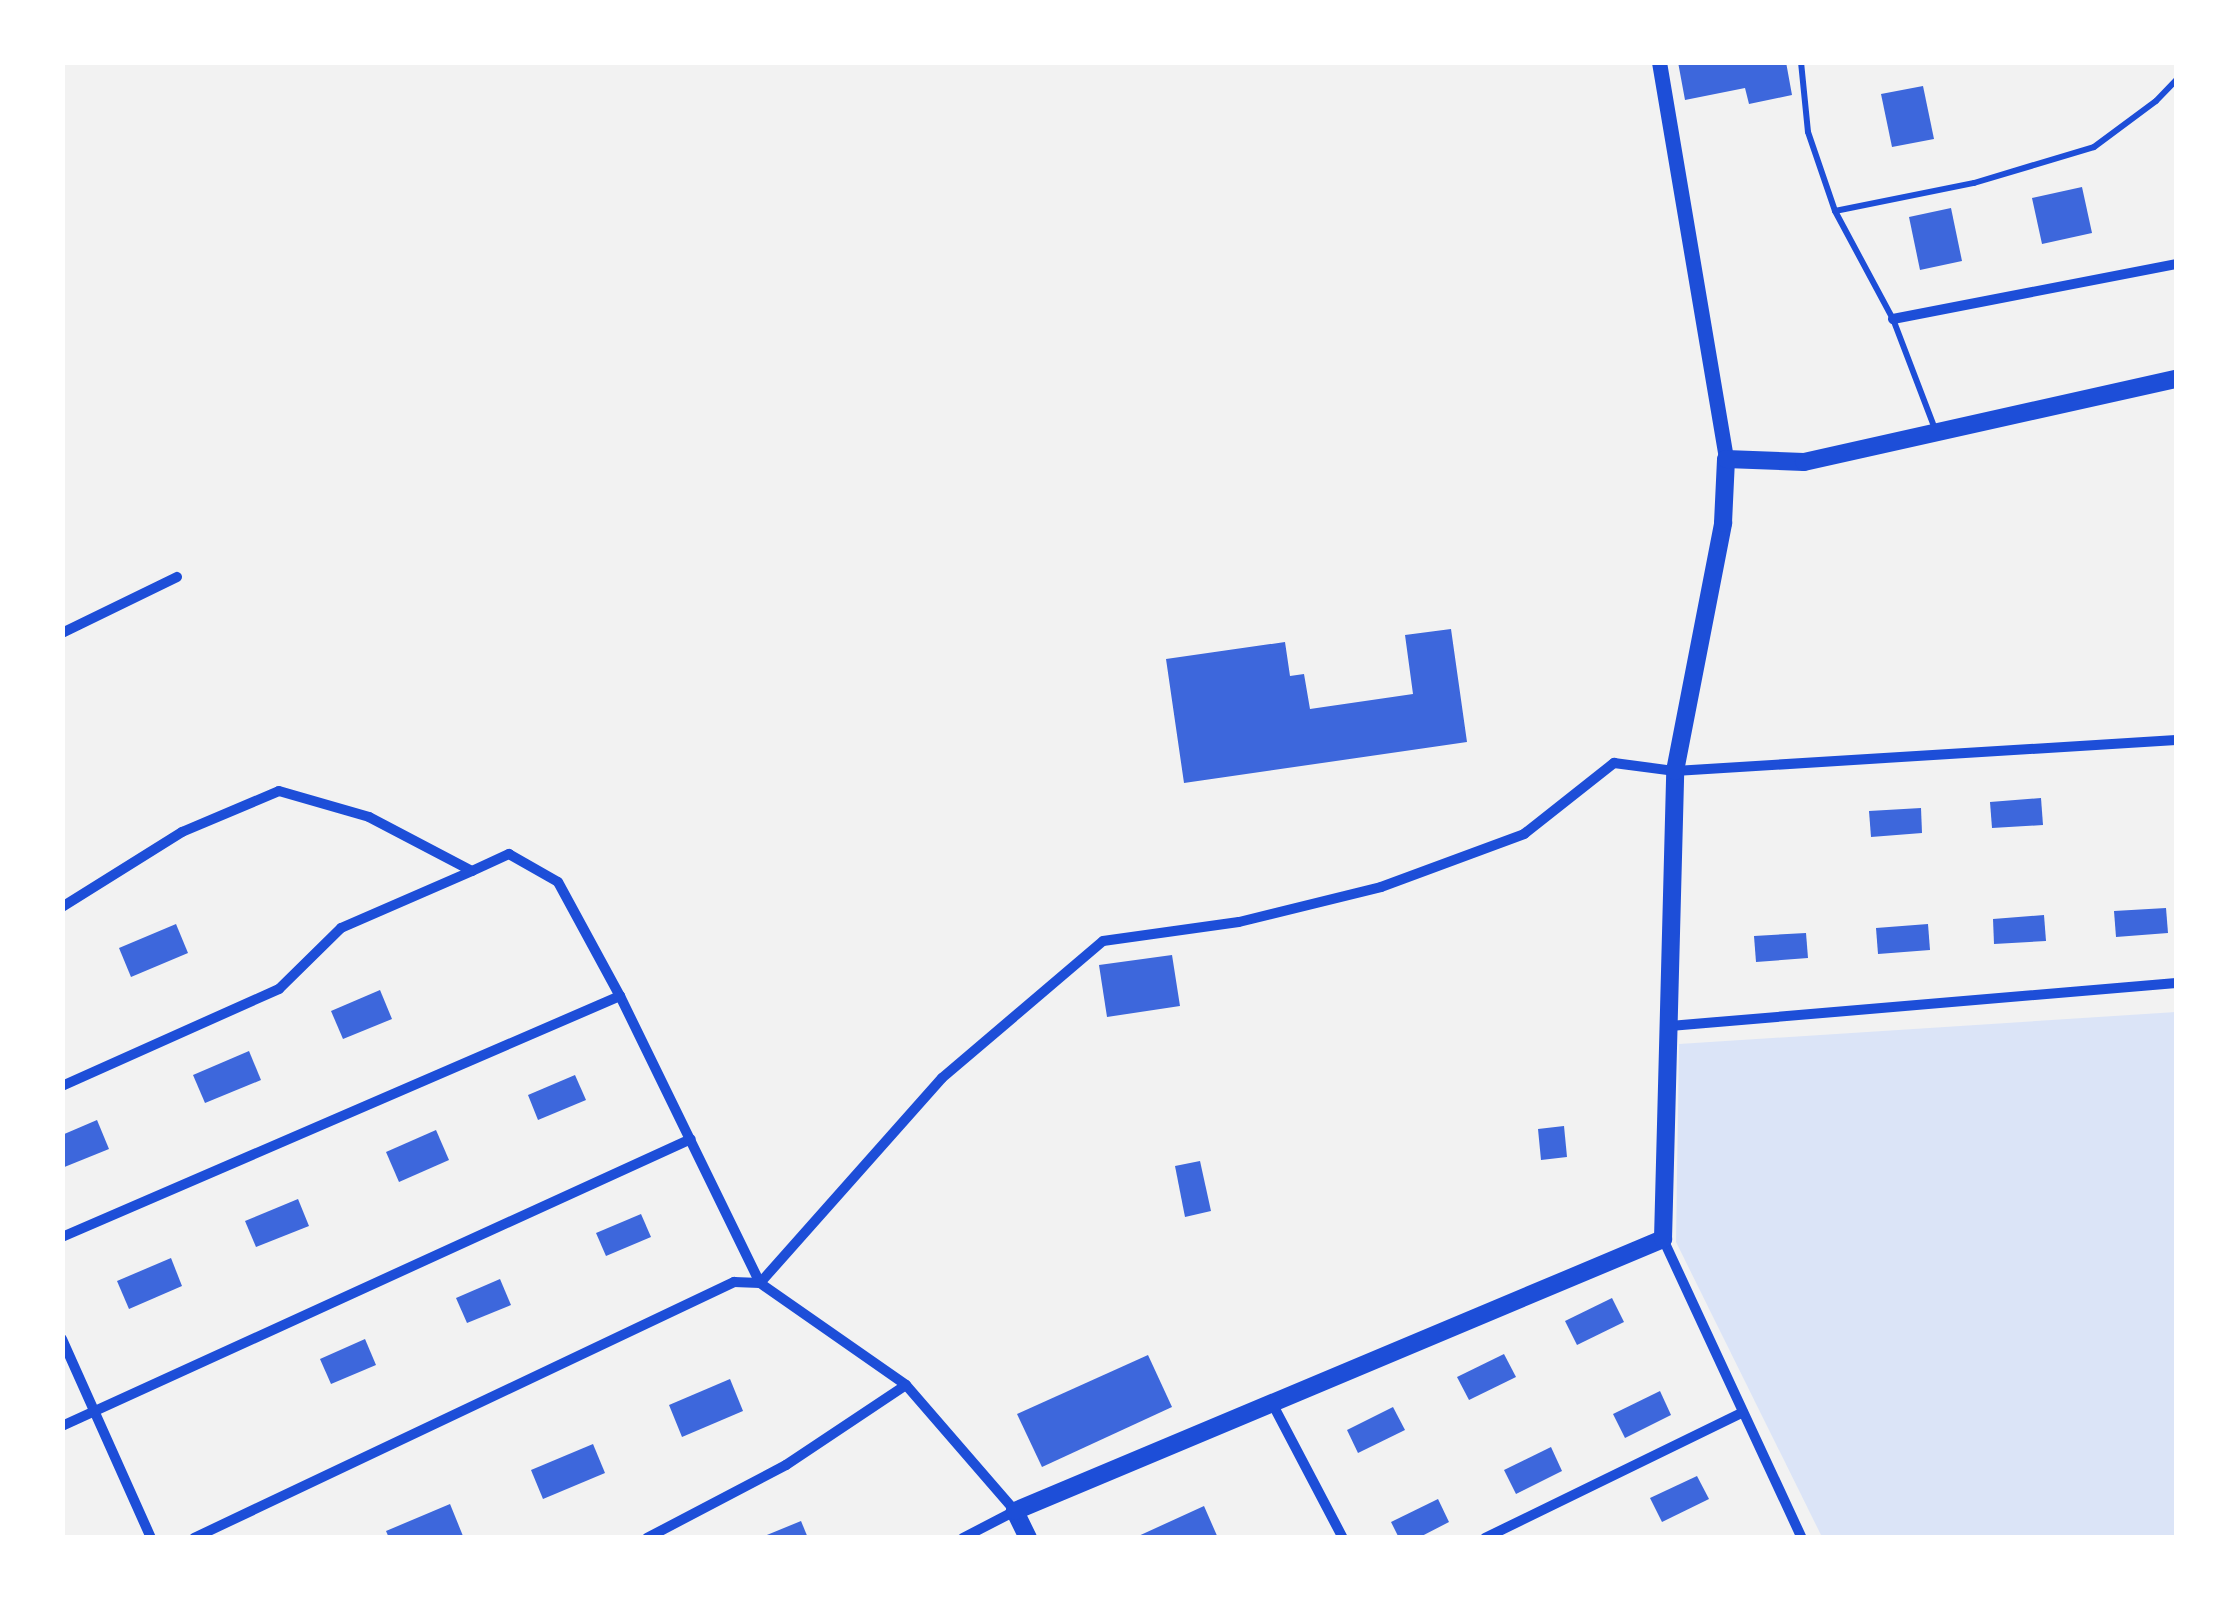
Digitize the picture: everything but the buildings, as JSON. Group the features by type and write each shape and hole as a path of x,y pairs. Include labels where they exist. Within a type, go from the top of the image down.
{"main road":[{"path":"1028,1538 1015,1512 1662,1238 1675,771 1723,523 1726,459 1804,462 2176,379"}],"street":[{"path":"1658,62 1726,459"},
{"path":"1892,319 2176,264"},
{"path":"62,632 177,577"},
{"path":"194,1538 734,1282 760,1282 942,1078 1104,942 1239,922 1382,887 1524,834 1614,764 1675,771 2176,740"},
{"path":"62,907 182,832 279,791 369,816 472,870"},
{"path":"62,1086 279,989 341,928 510,854 558,882 620,996 760,1282 906,1385 1015,1512 963,1538"},
{"path":"1670,1026 2176,983"},
{"path":"62,1237 620,996"},
{"path":"62,1426 691,1140"},
{"path":"1662,1238 1802,1538"},
{"path":"62,1338 152,1538"},
{"path":"647,1538 786,1465 906,1385"},
{"path":"1272,1403 1343,1538"},
{"path":"1485,1538 1743,1412"}],"lane":[{"path":"1802,62 1808,132 1835,211 1892,319 1935,430"},
{"path":"1835,211 1974,183 2094,146 2156,101 2176,80"}],"shaded area":[{"path":"2176,1012 2176,1537 1822,1537 1676,1242 1679,1044"}]}
